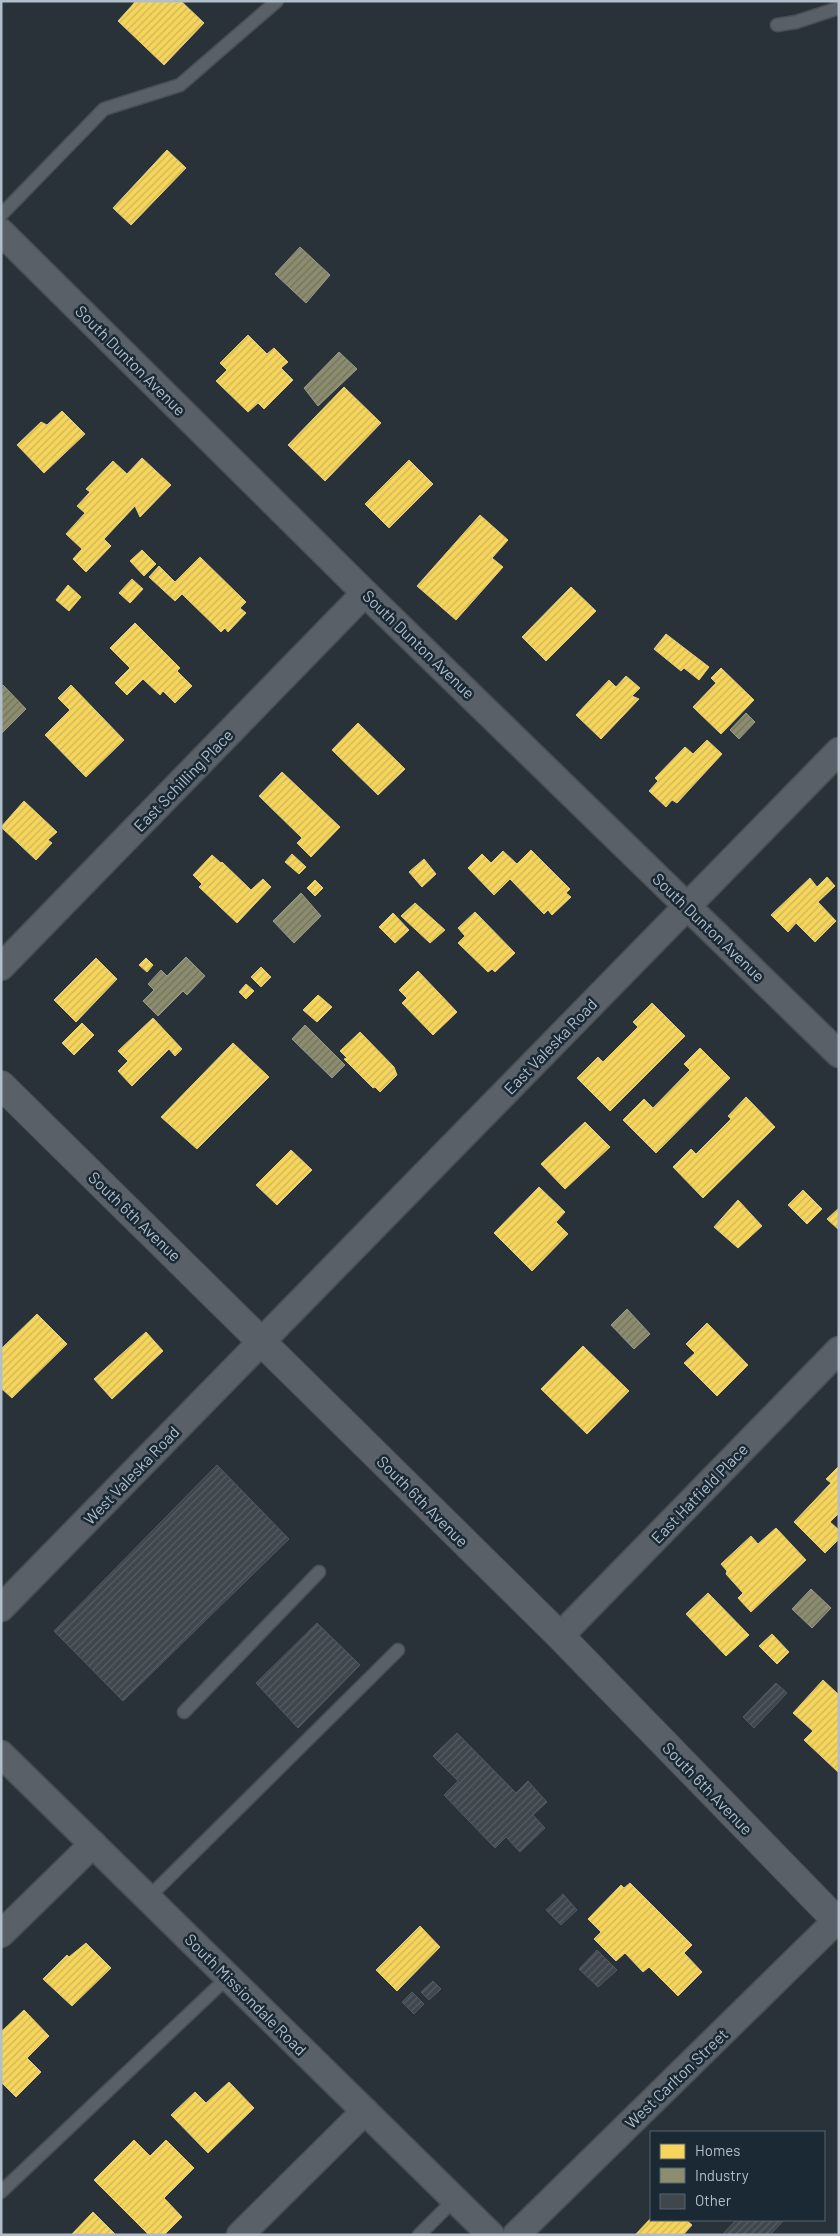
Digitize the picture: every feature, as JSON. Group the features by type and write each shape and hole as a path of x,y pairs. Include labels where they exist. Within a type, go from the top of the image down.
{"street":[{"name":"South Dunton Avenue","path":"1,232 839,1054"},
{"name":"East Schilling Place","path":"1,967 366,592"},
{"name":"East Valeska Road","path":"262,1341 839,751"},
{"name":"South 6th Avenue","path":"1,1085 560,1636 838,1920"},
{"name":"West Valeska Road","path":"1,1608 262,1341"},
{"name":"East Hatfield Place","path":"560,1636 839,1350"},
{"name":"South Missiondale Road","path":"1,1754 491,2235"},
{"path":"1,1934 93,1844"},
{"name":"West Carlton Street","path":"516,2235 838,1920"},
{"path":"240,2235 365,2111"}],"lane":[{"path":"1,215 104,109 180,85 277,1"},
{"path":"777,25 796,22 839,8"},
{"path":"184,1712 318,1572"},
{"path":"148,1898 398,1650"},
{"path":"1,2192 228,1977"},
{"path":"419,2235 455,2199"}],"building: Homes":[{"path":"136,1 181,1 204,23 164,65 118,21"},
{"path":"167,150 186,168 131,225 113,208"},
{"path":"248,335 267,354 274,348 288,362 281,368 293,380 264,409 258,403 248,412 216,381 227,370 220,363"},
{"path":"344,387 381,423 325,481 288,445"},
{"path":"62,411 85,434 44,473 17,445 41,422 47,425"},
{"path":"142,458 171,485 140,517 135,506 104,539 111,546 86,572 73,559 82,549 66,534 85,513 77,506 90,492 86,489 113,461 127,474"},
{"path":"409,460 433,484 389,528 365,504"},
{"path":"480,515 508,540 492,558 503,567 456,620 417,586"},
{"path":"142,550 156,564 144,576 130,561"},
{"path":"200,557 246,602 240,608 246,613 228,632 225,628 221,632 182,594 175,601 149,577 159,566 175,582"},
{"path":"132,579 143,589 130,603 119,593"},
{"path":"68,585 81,597 69,611 56,600"},
{"path":"571,587 596,611 546,661 522,637"},
{"path":"135,623 180,668 177,671 192,686 175,703 163,691 160,695 143,679 127,695 115,683 130,668 110,648"},
{"path":"666,634 709,667 699,680 684,668 681,671 654,649"},
{"path":"721,668 754,700 721,734 693,707 716,683 711,678"},
{"path":"626,676 640,688 632,696 639,699 601,739 576,715 609,680 616,687"},
{"path":"71,685 124,740 86,777 45,735 70,710 58,698"},
{"path":"358,723 405,769 378,795 332,750"},
{"path":"707,740 722,754 677,803 672,800 666,807 649,791 658,781 655,778 685,747 693,754"},
{"path":"282,772 340,827 311,857 297,843 302,838 259,796"},
{"path":"24,801 57,832 48,840 52,843 36,860 1,827"},
{"path":"531,850 570,889 566,893 571,897 552,915 548,910 544,914 510,879 494,895 468,868 482,854 491,863 503,851 517,864"},
{"path":"292,854 306,867 299,874 285,862"},
{"path":"212,855 251,890 263,879 271,887 237,923 199,887 202,884 193,875"},
{"path":"424,859 436,874 422,887 409,872"},
{"path":"827,877 835,886 818,902 836,921 815,942 796,923 788,932 771,915 810,878 817,887"},
{"path":"315,880 323,888 315,896 307,888"},
{"path":"415,903 445,930 430,943 401,916"},
{"path":"475,912 515,953 495,972 492,969 488,972 458,943 465,936 458,928"},
{"path":"393,913 409,930 395,943 379,927"},
{"path":"96,958 117,979 76,1022 54,1000"},
{"path":"146,958 153,965 147,972 139,965"},
{"path":"261,967 271,977 261,987 251,977"},
{"path":"418,971 457,1012 433,1035 402,1003 407,998 399,990"},
{"path":"246,984 254,991 246,999 239,992"},
{"path":"318,995 332,1007 317,1022 303,1010"},
{"path":"652,1003 685,1036 610,1111 577,1078 598,1057 603,1062 638,1027 633,1022"},
{"path":"153,1018 182,1049 175,1056 169,1049 132,1086 118,1071 128,1061 118,1051"},
{"path":"82,1023 94,1035 74,1055 62,1043"},
{"path":"360,1032 394,1067 397,1075 380,1092 375,1087 373,1088 344,1059 347,1058 340,1051"},
{"path":"233,1043 269,1077 197,1149 161,1117"},
{"path":"700,1048 730,1078 656,1153 623,1120 644,1099 653,1108 690,1070 684,1064"},
{"path":"746,1097 775,1127 703,1198 673,1167 691,1149 696,1154 731,1119 728,1116"},
{"path":"585,1122 610,1147 565,1189 541,1164"},
{"path":"291,1150 312,1170 277,1205 256,1185"},
{"path":"539,1187 565,1212 556,1222 568,1234 532,1271 494,1233"},
{"path":"803,1190 822,1209 807,1224 788,1205"},
{"path":"738,1200 762,1226 738,1248 714,1227"},
{"path":"839,1208 839,1230 827,1219"},
{"path":"37,1314 67,1344 12,1398 1,1388 1,1349"},
{"path":"707,1323 748,1365 717,1396 684,1363 695,1353 686,1344"},
{"path":"146,1332 163,1351 112,1399 94,1379"},
{"path":"583,1346 629,1391 587,1434 541,1389"},
{"path":"839,1466 839,1513 830,1522 839,1530 839,1539 825,1553 794,1522 831,1483 826,1479"},
{"path":"776,1528 806,1560 751,1612 738,1598 743,1593 726,1574 727,1571 721,1564 751,1536 758,1544"},
{"path":"708,1593 749,1635 726,1656 686,1614"},
{"path":"772,1634 789,1652 777,1664 759,1646"},
{"path":"823,1680 839,1695 839,1773 804,1740 813,1731 793,1713"},
{"path":"630,1883 692,1945 684,1953 702,1972 678,1996 649,1967 643,1972 625,1953 616,1961 594,1939 601,1932 588,1919 621,1885 624,1888"},
{"path":"420,1926 440,1947 397,1991 376,1970"},
{"path":"86,1943 111,1968 72,2006 43,1979 67,1955 69,1957"},
{"path":"24,2010 49,2036 27,2058 41,2072 16,2097 1,2082 1,2032"},
{"path":"229,2082 254,2108 208,2153 171,2115 195,2092 206,2103"},
{"path":"134,2140 150,2156 166,2140 194,2168 164,2198 182,2217 164,2235 149,2235 94,2180"},
{"path":"93,2212 116,2235 71,2235"},
{"path":"650,2219 650,2221 687,2221 692,2225 683,2235 635,2235"}],"building: Industry":[{"path":"300,247 330,275 306,303 275,274"},
{"path":"339,352 357,369 318,406 304,388"},
{"path":"3,685 26,709 1,734 1,687"},
{"path":"746,713 755,722 739,739 730,730"},
{"path":"301,893 321,916 294,943 273,921"},
{"path":"186,957 205,976 187,995 183,991 158,1016 143,1001 154,990 148,984 161,970 167,976"},
{"path":"305,1025 345,1065 332,1078 292,1039"},
{"path":"627,1309 650,1334 634,1349 611,1325"},
{"path":"811,1589 831,1608 812,1628 792,1609"}],"building: Other":[{"path":"217,1465 289,1539 123,1701 54,1631"},
{"path":"317,1623 360,1665 298,1728 256,1683"},
{"path":"776,1683 787,1693 754,1728 743,1717"},
{"path":"457,1733 516,1793 528,1781 547,1802 533,1815 545,1828 520,1852 506,1837 495,1848 444,1795 458,1781 433,1756"},
{"path":"563,1894 577,1910 561,1925 546,1910"},
{"path":"597,1950 617,1970 598,1987 579,1969"},
{"path":"433,1981 441,1989 429,2000 421,1992"},
{"path":"412,1992 424,2004 414,2014 402,2002"},
{"path":"735,2221 783,2221 770,2235 722,2235"}]}
